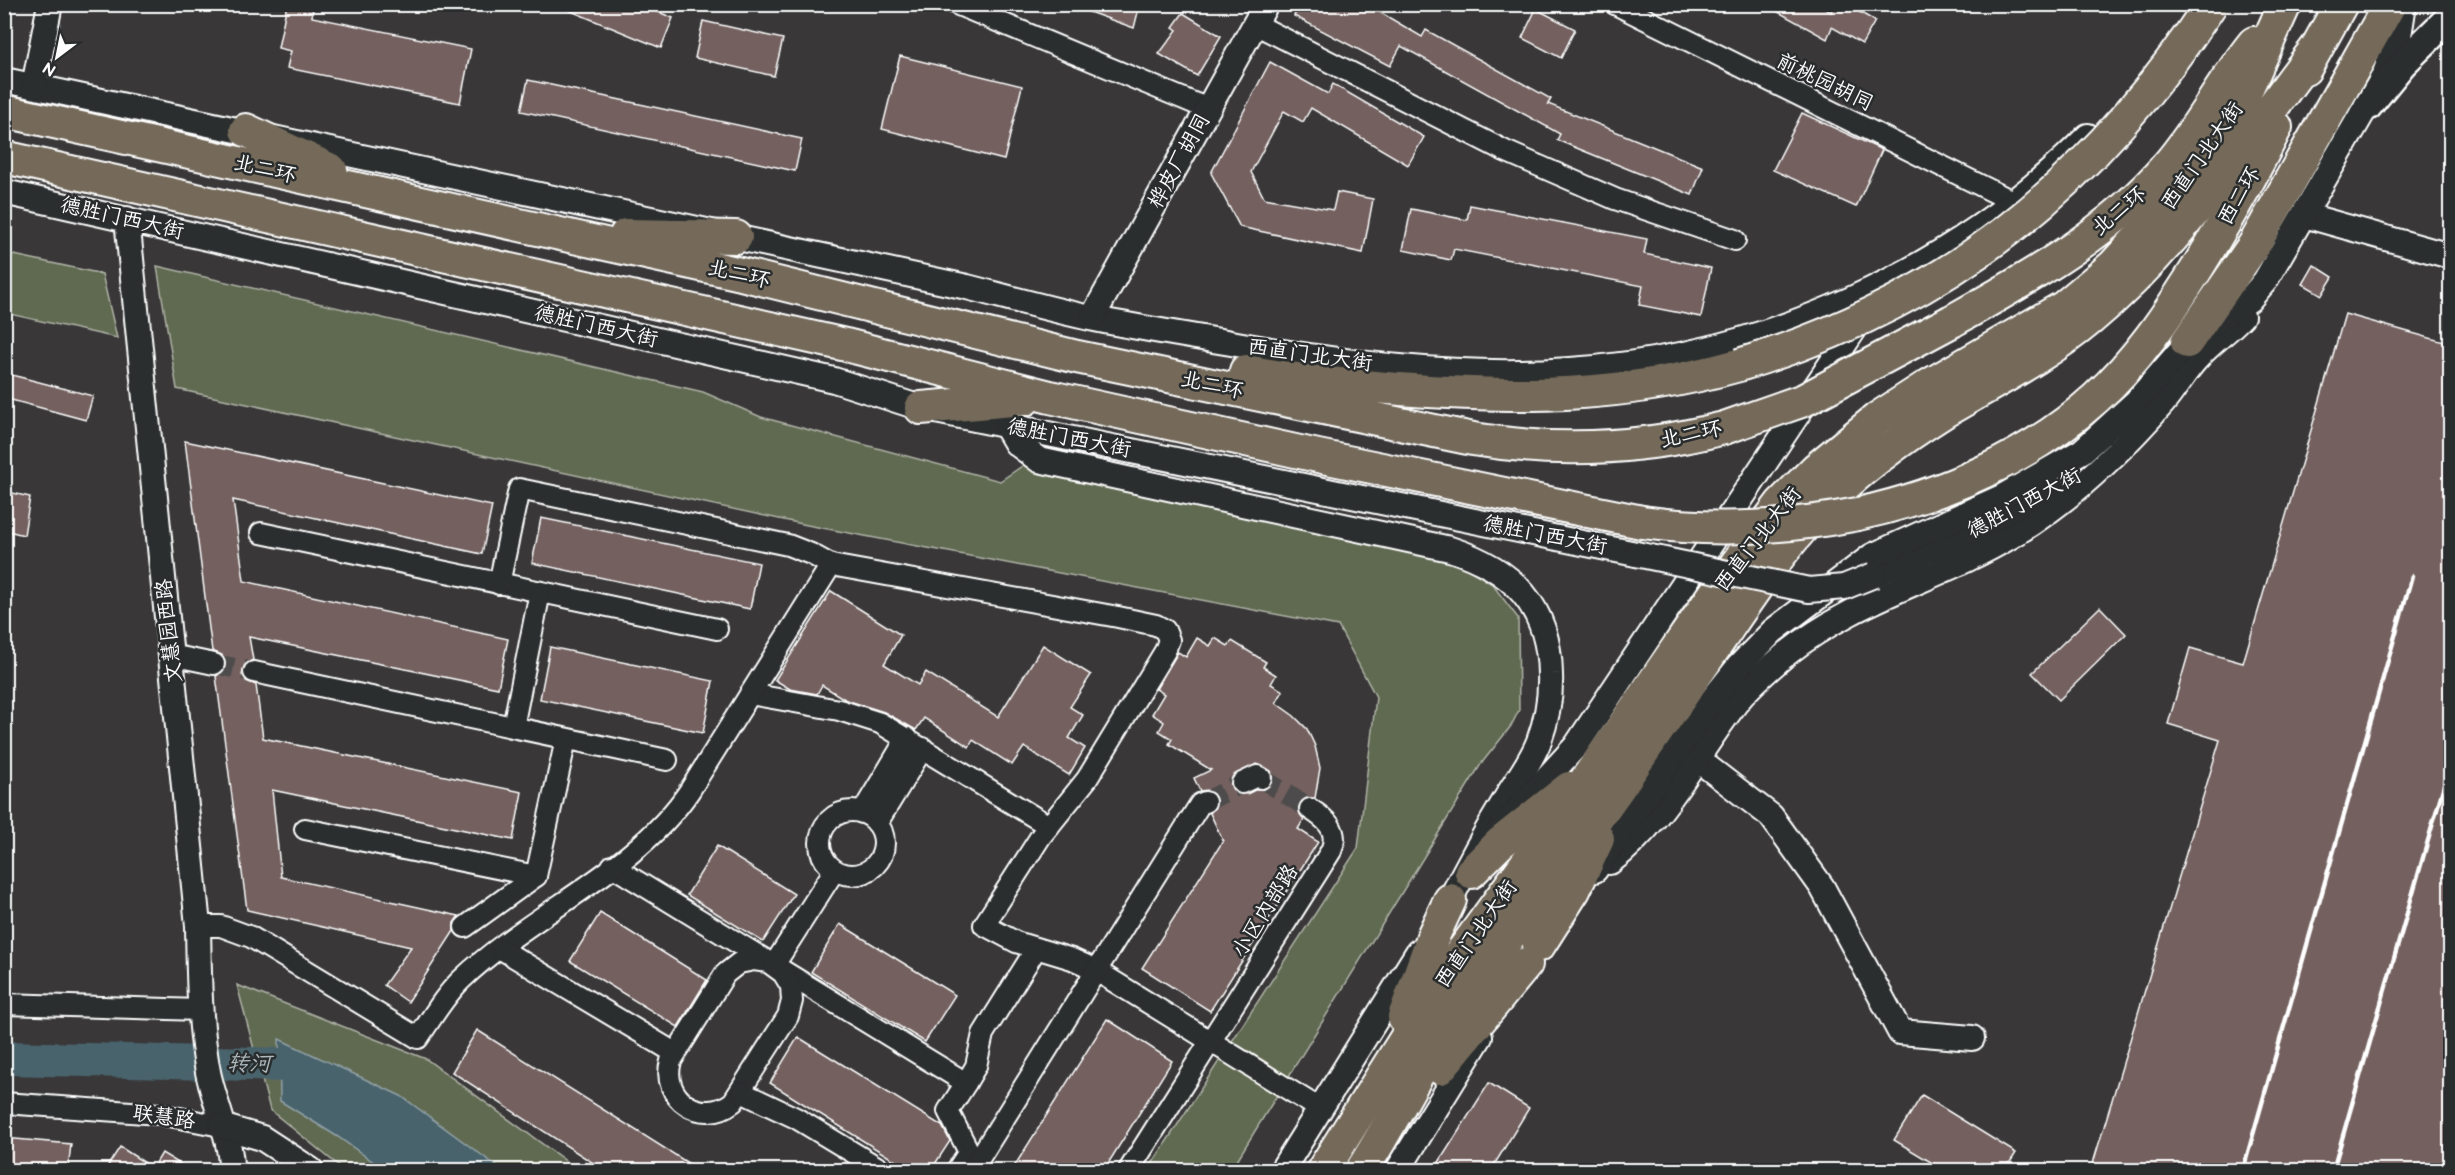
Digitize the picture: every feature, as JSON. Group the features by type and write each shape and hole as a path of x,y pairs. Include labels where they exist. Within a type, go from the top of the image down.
{"highway":[{"path":"1077,357 1146,351 1281,378 1368,387 1509,395 1578,394 1638,388 1739,365 1803,344 1876,313 1960,266 2001,236 2060,188 2111,136 2162,76 2211,4"},
{"name":"北二环","path":"4,111 741,274 1077,357 1507,444 1563,447 1618,446 1666,440 1724,428 1811,397 1952,321 2057,259 2092,235 2139,196 2176,155 2239,62 2285,4"},
{"name":"西直门北大街","path":"1323,1170 1449,970 1746,549 1781,504 1804,479 1888,411 2077,298 2113,266 2163,213 2198,167 2234,113 2285,4"},
{"name":"西二环","path":"2119,375 2157,329 2223,226 2253,174 2315,50 2341,4"},
{"path":"2187,342 2254,245 2390,4"},
{"name":"西直门北大街","path":"1362,1170 1450,1021 1630,770 1762,578 1816,513 1852,479 1906,437 2052,348 2125,289 2167,247 2201,205 2315,50"},
{"path":"246,130 383,195"},
{"path":"4,157 846,345 1050,397 1318,456 1642,522 1742,528 1800,524 1858,514 1932,493 2007,460 2044,438 2080,411 2254,245"},
{"path":"553,234 736,237"},
{"path":"921,408 1050,397"},
{"path":"1471,872 1506,838 1586,775 1597,763"},
{"path":"1385,1133 1409,1107 1532,954 1576,886 1630,770"},
{"path":"1375,1086 1394,1045 1434,934 1450,900"}],"main road":[{"path":"2367,106 2429,35 2451,17"}],"street":[{"path":"33,86 50,4"},
{"path":"956,4 1209,109"},
{"name":"前桃园胡同","path":"1615,4 2014,202"},
{"name":"西直门北大街","path":"1092,318 1318,358 1443,370 1546,372 1632,364 1720,347 1791,323 1884,284 1951,246 2014,202 2069,155 2112,110 2164,50 2196,4"},
{"path":"1587,881 1643,833 1746,691 1805,639 1857,608 2014,534 2063,500 2163,403 2199,356 2239,320 2265,281 2354,129 2393,56 2404,4"},
{"path":"1260,14 1505,151 1615,199 1735,240"},
{"name":"桦皮厂胡同","path":"1092,318 1260,14"},
{"path":"4,80 246,130 967,287 1092,318"},
{"name":"德胜门西大街","path":"4,192 834,380 921,408 1809,590 1844,587 1997,521 2049,494 2113,453"},
{"path":"2304,215 2451,256"},
{"name":"文慧园西路","path":"128,219 198,926 203,1043 222,1126"},
{"path":"1398,1170 1532,954 1587,881 1712,700 1739,666 1773,631 1872,556 2002,497 2082,451 2136,402 2187,342 2200,330 2249,300 2265,281"},
{"path":"1450,900 1503,827 1576,746 1884,284"},
{"path":"1006,426 1019,446 1039,460 1450,549 1491,567 1522,591 1538,614 1545,631 1550,667 1548,709 1535,749 1475,851 1450,900"},
{"path":"499,584 519,489 788,545 831,565 1156,625 1166,630 1169,636 1165,651 1099,761 1049,826 984,925 1009,939 1077,961 1098,971 1320,1109"},
{"path":"261,533 717,629"},
{"path":"198,926 221,926 251,937 418,1038 453,989 501,949 612,866 671,817 831,565"},
{"path":"513,727 540,592"},
{"path":"171,655 214,664"},
{"path":"254,672 667,760"},
{"path":"750,694 860,715 880,723 1049,826"},
{"path":"465,927 536,876 566,739"},
{"path":"869,818 915,743"},
{"path":"1697,759 1772,816 1822,887 1900,1032 1972,1038"},
{"path":"972,1170 1200,804 1205,802"},
{"name":"小区内部路","path":"1211,1042 1332,849 1334,837 1332,827 1324,818 1310,809"},
{"path":"850,811 869,818 884,842 878,863 868,872 856,876 843,875 834,871 820,853 819,842 828,821 837,814 850,811"},
{"path":"305,829 536,876"},
{"path":"612,866 966,1083"},
{"path":"774,965 834,871"},
{"name":"西直门北大街","path":"1282,1170 1450,900"},
{"path":"501,949 675,1053"},
{"path":"957,1170 969,1152 948,1111 976,1066 984,1031 1036,949"},
{"path":"750,960 774,965 790,983 791,1010 733,1102 719,1110 706,1112 687,1107 675,1095 669,1080 670,1064 675,1053 729,970 739,963 750,960"},
{"path":"4,1004 200,1010"},
{"path":"1129,1170 1211,1042"},
{"path":"741,1092 796,1118 882,1170"},
{"name":"联慧路","path":"4,1103 159,1114 222,1126 262,1138 311,1170"},
{"path":"222,1126 231,1170"}],"green space":[{"path":"5,253 102,274 117,338 5,313"},
{"path":"157,266 703,392 761,417 1000,481 1028,462 1452,559 1492,584 1518,618 1519,710 1511,726 1481,764 1231,1170 1148,1170 1358,848 1376,697 1338,626 807,525 177,389"},
{"path":"237,985 426,1059 578,1170 344,1170 270,1110"}],"water":[{"path":"279,1039 401,1096 502,1170 385,1170 280,1101"}],"building":[{"path":"287,4 313,7 312,17 471,49 460,103 287,68 291,51 278,48"},
{"path":"554,4 639,4 673,18 661,48"},
{"path":"1076,4 1140,4 1134,28 1075,7"},
{"path":"1300,4 1366,4 1422,37 1426,30 1551,99 1548,104 1703,167 1692,195 1557,140 1560,134 1401,46 1390,66 1294,16"},
{"path":"1764,4 1817,4 1831,12 1834,4 1846,4 1875,21 1862,44 1832,27 1827,39"},
{"path":"1536,9 1575,29 1561,58 1522,38"},
{"path":"1183,13 1221,36 1197,76 1159,54 1177,30 1173,27"},
{"path":"703,21 783,39 774,76 695,58"},
{"path":"900,56 1022,86 1004,160 882,129"},
{"path":"1270,62 1328,94 1333,84 1424,137 1408,165 1311,108 1303,122 1284,111 1251,172 1264,198 1333,210 1337,192 1373,199 1363,253 1240,227 1211,173"},
{"path":"528,80 802,139 795,171 521,111"},
{"path":"1802,113 1882,150 1856,207 1773,170"},
{"path":"1470,205 1647,239 1644,254 1711,268 1701,317 1639,305 1643,286 1454,249 1451,260 1403,250 1411,209 1467,220"},
{"path":"2314,265 2333,277 2322,295 2303,284"},
{"path":"2345,314 2451,344 2451,1152 2445,1170 2091,1170 2220,740 2168,724 2190,648 2243,663"},
{"path":"8,374 93,396 86,420 4,398"},
{"path":"185,441 492,506 482,554 233,500 244,581 508,639 498,688 249,637 253,660 245,664 242,675 246,681 256,685 263,738 522,792 513,840 272,790 281,877 459,916 454,923 454,931 408,1002 384,985 411,947 247,910 216,676 223,672 226,661 222,655 212,651"},
{"path":"4,491 30,497 24,535 4,530"},
{"path":"541,518 759,563 750,609 532,563"},
{"path":"831,591 901,635 884,664 918,685 926,672 998,717 1043,645 1091,675 1070,707 1083,715 1069,738 1085,748 1069,775 1024,747 1012,765 973,740 969,747 924,718 916,730 884,712 846,700 822,685 817,694 790,689 775,680"},
{"path":"2100,607 2126,634 2059,700 2032,673"},
{"path":"1197,638 1210,646 1215,638 1228,646 1232,641 1266,662 1263,667 1276,675 1271,684 1283,691 1276,703 1307,729 1315,746 1320,768 1315,798 1304,799 1298,809 1304,819 1298,829 1318,842 1210,1011 1142,968 1223,841 1210,813 1217,804 1216,797 1207,790 1200,791 1194,778 1211,770 1169,744 1172,739 1159,731 1164,722 1152,714 1164,694 1156,689 1178,652 1186,657","holes":["1257,764 1271,771 1273,777 1267,788 1257,789 1247,794 1235,792 1230,783 1233,776"]},
{"path":"550,647 713,681 703,733 540,699"},
{"path":"717,846 794,894 763,942 687,895"},
{"path":"600,913 707,980 678,1027 570,961"},
{"path":"840,924 955,995 925,1042 811,972"},
{"path":"1107,1019 1172,1061 1104,1170 1012,1170"},
{"path":"477,1030 699,1170 604,1170 452,1072"},
{"path":"798,1037 942,1126 950,1141 931,1170 910,1170 770,1083"},
{"path":"1489,1083 1529,1108 1491,1170 1434,1170"},
{"path":"1922,1095 2016,1153 2005,1170 1944,1170 1894,1140"},
{"path":"4,1138 71,1144 68,1170 4,1170"},
{"path":"120,1147 153,1168 162,1153 190,1170 105,1170"}],"waterway":[{"name":"转河","path":"4,1058 289,1065 323,1079"}],"tunnel":[{"path":"214,664 254,672"},
{"path":"1261,778 1310,809"},
{"path":"1205,802 1242,783"}],"railway":[{"path":"2243,1170 2412,576"},
{"path":"2333,1170 2450,764"}]}
